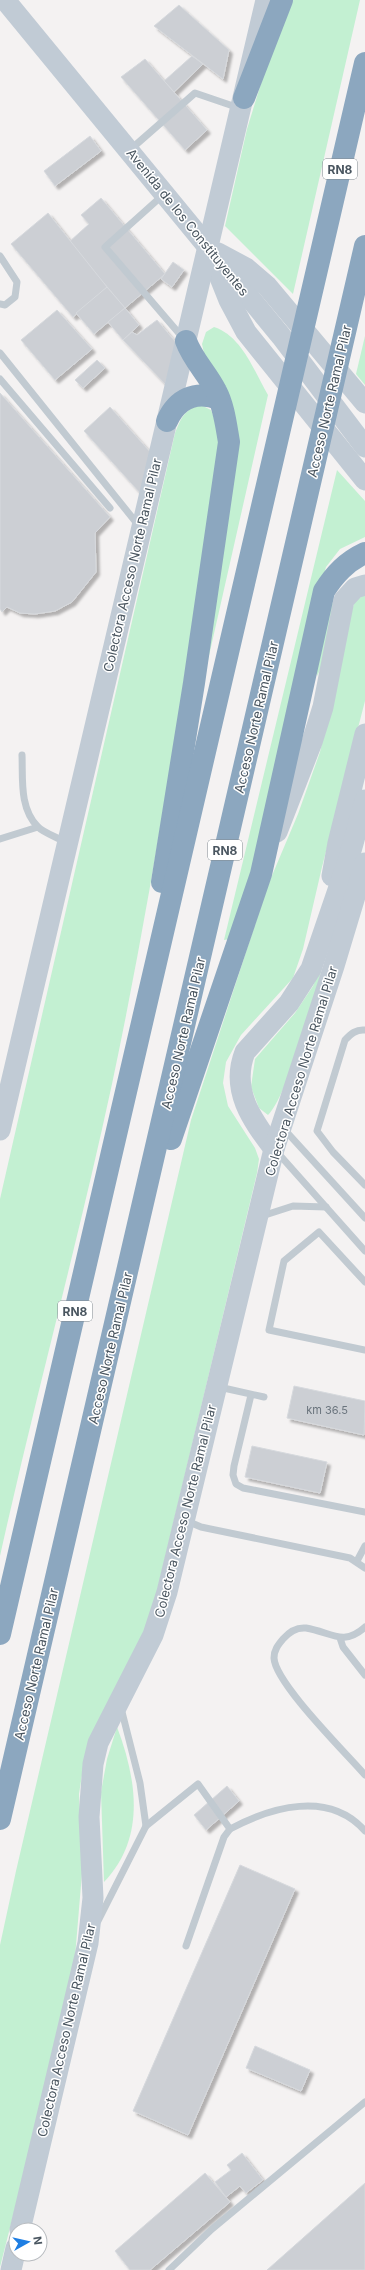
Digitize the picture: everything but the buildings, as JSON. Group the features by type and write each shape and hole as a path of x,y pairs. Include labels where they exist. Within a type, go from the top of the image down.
{"highway":[{"path":"242,104 282,0"},
{"name":"RN8","path":"0,1634 365,63"},
{"name":"Acceso Norte Ramal Pilar","path":"0,1819 365,246"},
{"path":"151,987 165,858 194,683 229,442 219,398 190,351 186,341"},
{"path":"167,421 172,409 182,400 195,395 208,394 219,398"},
{"path":"131,1255 261,874 324,591 335,573 352,559 365,553"}],"street":[{"name":"Avenida de los Constituyentes","path":"5,0 281,336 365,448"},
{"name":"Colectora Acceso Norte Ramal Pilar","path":"0,1130 140,528 167,421 266,0"},
{"path":"208,248 246,268 267,286 365,403"},
{"path":"208,248 229,300 246,332 365,480"},
{"path":"261,874 312,742 323,707 344,600 355,588 365,585"},
{"path":"323,934 338,844 365,734"},
{"path":"274,1149 246,1108 240,1084 241,1062 245,1052 299,989 311,969 349,858 365,800"},
{"name":"Colectora Acceso Norte Ramal Pilar","path":"22,2222 88,1943 93,1898 89,1817 90,1785 98,1743 153,1635 160,1616 185,1521 274,1149 334,966 365,863"}],"lane":[{"path":"129,151 195,93 242,104"},
{"path":"164,194 105,247 186,341"},
{"path":"0,256 17,282 15,297 5,305 0,304"},
{"path":"0,353 140,528"},
{"path":"0,379 110,508"},
{"path":"22,755 23,797 29,814 38,827 67,843"},
{"path":"0,839 38,827"},
{"path":"365,1030 360,1029 351,1034 345,1040 316,1131 333,1152 365,1185"},
{"path":"281,1126 365,1218"},
{"path":"274,1149 365,1251"},
{"path":"258,1218 278,1210 294,1206 326,1207"},
{"path":"365,1282 319,1232 284,1261 269,1330 365,1350"},
{"path":"217,1387 264,1397"},
{"path":"251,1394 234,1466 233,1475 236,1484 243,1488 365,1512"},
{"path":"185,1521 201,1527 350,1558 357,1561 365,1568"},
{"path":"357,1561 365,1546"},
{"path":"365,1627 351,1637 340,1638 305,1628 297,1629 289,1632 277,1645 274,1659 280,1676 292,1692 365,1775"},
{"path":"340,1638 343,1647 365,1675"},
{"path":"119,1700 140,1783 146,1826"},
{"path":"88,1943 115,1885 146,1826 198,1784 230,1829"},
{"path":"186,1946 224,1837 230,1829 254,1816 285,1807 302,1806 320,1808 347,1816 365,1831"},
{"path":"169,2270 212,2229 365,2102"}],"green space":[{"path":"290,0 360,0 293,294 225,226 247,129 270,54"},
{"path":"214,327 224,332 240,346 268,395 206,669 235,449 205,358 202,344 206,332"},
{"path":"365,336 365,385 356,374"},
{"path":"201,405 211,410 216,423 219,442 171,764 143,924 112,1084 0,1556 0,1199 175,433 184,415 191,409"},
{"path":"337,470 365,501 365,537 340,549 326,567 312,617 265,828 230,939 224,940"},
{"path":"365,594 365,701 322,867 303,949 293,978 241,1035 226,1062 223,1083 228,1106 255,1148 259,1159 257,1173 152,1612 138,1650 85,1756 79,1794 82,1873 75,1957 26,2165 11,2222 8,2222 8,2236 0,2267 0,1945 191,1120 268,885 298,814 320,752 355,601"},
{"path":"335,598 321,668 317,676 317,656 321,636 327,616"},
{"path":"322,965 315,997 292,1068 275,1105 268,1115 259,1108 251,1087 255,1059 295,1013 313,986"},
{"path":"117,1727 129,1767 133,1788 134,1808 132,1828 127,1847 117,1865 104,1882 101,1792 107,1759"}]}
